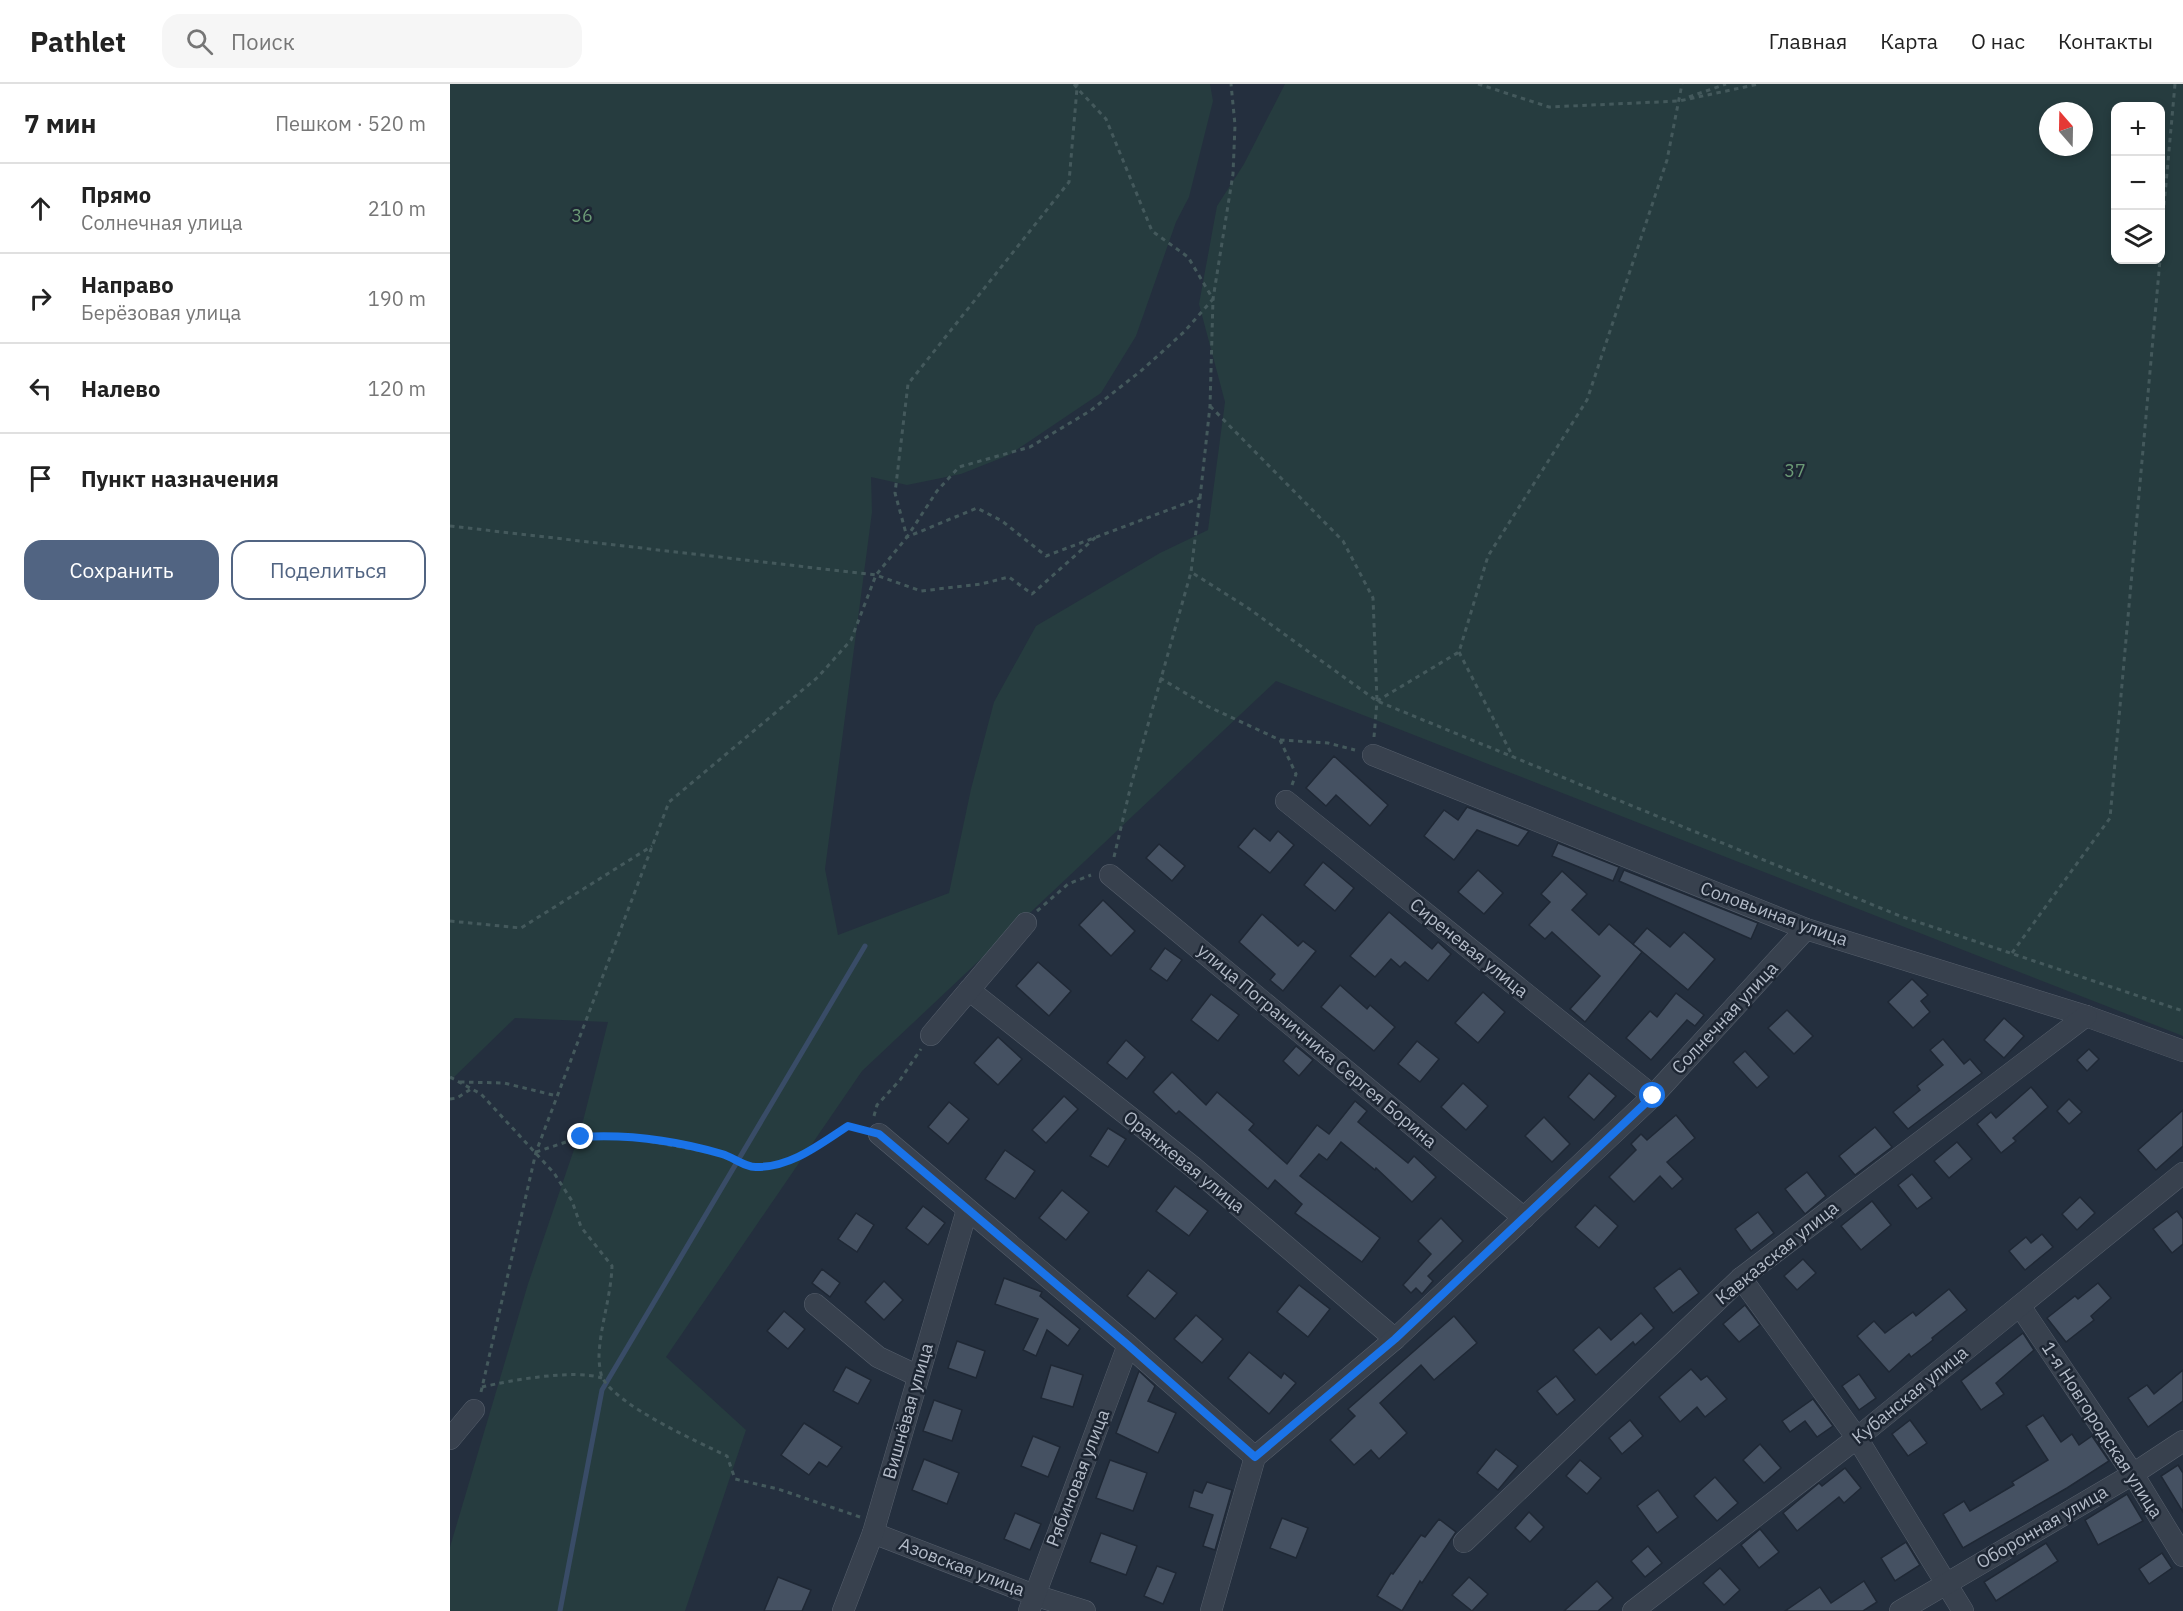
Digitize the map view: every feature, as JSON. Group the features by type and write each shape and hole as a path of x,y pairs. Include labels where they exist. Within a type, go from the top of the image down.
{"street":[{"name":"Соловьиная улица","path":"1373,755 1806,929 2086,1016 2183,1052"},
{"name":"Сиреневая улица","path":"1286,801 1653,1096"},
{"name":"улица Пограничника Сергея Борина","path":"1110,874 1524,1218"},
{"path":"931,1035 1026,922"},
{"name":"Солнечная улица","path":"1255,1457 1395,1339 1653,1096 1806,929"},
{"name":"Оранжевая улица","path":"969,990 1193,1167 1395,1339"},
{"name":"Кавказская улица","path":"1464,1542 1741,1278 2086,1016"},
{"path":"879,1134 1128,1345 1255,1457 1211,1611"},
{"name":"Кубанская улица","path":"1633,1611 1857,1438 2183,1173"},
{"name":"Вишнёвая улица","path":"843,1611 874,1528 967,1210"},
{"path":"1741,1278 1857,1438 1963,1611"},
{"path":"815,1304 878,1357 918,1376"},
{"name":"1-я Новгородская улица","path":"2019,1306 2133,1474 2183,1556"},
{"name":"Рябиновая улица","path":"1031,1603 1128,1345"},
{"path":"450,1439 474,1410"},
{"name":"Оборонная улица","path":"1900,1611 2133,1474 2183,1441"},
{"name":"Азовская улица","path":"874,1528 1031,1603 1085,1611"}],"path":[{"path":"1026,922 1068,884 1090,875 1110,874 1160,678 1191,572 1210,406 1213,299 1233,174 1234,125 1231,84"},
{"path":"1478,84 1549,107 1679,101 1759,84"},
{"path":"1377,701 1459,652 1488,556 1587,400 1667,160 1682,84"},
{"path":"1679,101 1725,84"},
{"path":"2164,210 2175,84"},
{"path":"1076,85 1106,119 1152,231 1188,258 1213,299"},
{"path":"907,537 895,493 908,384 1069,182 1076,85"},
{"path":"2012,954 2110,818 2160,264"},
{"path":"474,1410 478,1406 536,1152 669,802 818,677 851,640 876,575 907,537 937,490 959,467 1030,447 1090,411 1159,355 1213,299"},
{"path":"1160,678 1207,706 1280,740 1328,743 1373,755 1377,701 1373,598 1343,541 1210,406"},
{"path":"907,537 976,508 1002,520 1047,556 1099,534 1200,498"},
{"path":"450,526 876,575 921,591 981,584 1009,577 1032,594 1099,534"},
{"path":"1191,572 1248,608 1377,701 1900,916 2183,1011"},
{"path":"1459,652 1514,758"},
{"path":"1280,740 1296,774 1286,801"},
{"path":"450,921 522,928 652,846"},
{"path":"879,1134 873,1122 877,1105 900,1080 931,1035"},
{"path":"450,1077 481,1094 536,1152 572,1201 581,1227 612,1266 612,1289 599,1358 602,1378"},
{"path":"458,1082 504,1083 557,1096"},
{"path":"450,1099 457,1098 471,1089"},
{"path":"536,1152 581,1137 615,1135 724,1155 755,1168 794,1161 848,1126 879,1134"},
{"path":"482,1387 521,1378 587,1373 602,1378 617,1395 727,1456 735,1479 778,1489 874,1528"}],"green space":[{"name":"37","path":"450,84 1210,84 1213,101 1189,197 1176,222 1136,336 1101,393 1009,455 961,474 907,485 871,477 872,512 825,869 838,935 949,893 971,789 994,702 1036,626 1160,553 1208,530 1225,402 1199,304 1217,206 1244,164 1285,84 2183,84 2183,1036 1276,681 862,1071 666,1357 746,1430 685,1611 450,1611 450,1547 528,1284 581,1129 608,1022 515,1018 450,1081"}],"building":[{"path":"1334,756 1388,805 1370,826 1336,795 1326,806 1306,788"},
{"path":"1467,807 1529,831 1518,846 1477,830 1454,860 1424,836 1444,810 1458,820"},
{"path":"1254,828 1270,841 1278,831 1294,845 1270,873 1238,847"},
{"path":"1558,843 1619,867 1613,881 1552,856"},
{"path":"1159,844 1185,866 1172,881 1146,858"},
{"path":"1323,862 1354,888 1335,911 1304,885"},
{"path":"1478,870 1503,893 1484,914 1458,892"},
{"path":"1624,870 1758,923 1751,939 1619,881"},
{"path":"1562,871 1587,894 1572,910 1599,935 1609,924 1642,952 1585,1022 1570,1009 1600,976 1552,932 1545,939 1529,925 1550,902 1541,894"},
{"path":"1103,900 1135,931 1111,956 1079,925"},
{"path":"1389,912 1432,949 1438,942 1451,954 1428,981 1405,962 1400,967 1391,959 1375,977 1350,956"},
{"path":"1262,914 1298,946 1303,941 1316,951 1283,991 1270,980 1275,974 1239,942"},
{"path":"1647,928 1670,947 1684,932 1715,959 1688,990 1633,944"},
{"path":"1165,948 1182,960 1167,981 1150,969"},
{"path":"1038,962 1071,991 1049,1016 1016,986"},
{"path":"1912,979 1928,995 1921,1001 1930,1012 1913,1028 1888,1002"},
{"path":"1340,985 1367,1009 1370,1005 1395,1027 1374,1051 1321,1007"},
{"path":"1483,992 1505,1012 1478,1043 1455,1023"},
{"path":"1676,993 1704,1015 1695,1026 1687,1020 1651,1060 1626,1038 1650,1011 1657,1017"},
{"path":"1211,994 1239,1015 1218,1041 1191,1020"},
{"path":"1787,1010 1813,1036 1794,1054 1768,1028"},
{"path":"2004,1018 2024,1036 2004,1058 1984,1040"},
{"path":"998,1037 1022,1059 998,1085 974,1063"},
{"path":"1943,1039 1964,1064 1970,1059 1982,1073 1908,1129 1893,1112 1920,1090 1917,1086 1943,1065 1930,1050"},
{"path":"1126,1040 1145,1057 1127,1079 1107,1063"},
{"path":"1417,1041 1439,1059 1420,1082 1398,1064"},
{"path":"1296,1046 1313,1060 1299,1076 1283,1061"},
{"path":"2089,1049 2099,1059 2087,1071 2077,1060"},
{"path":"1745,1051 1769,1077 1757,1088 1733,1062"},
{"path":"1172,1072 1206,1105 1217,1092 1254,1124 1249,1130 1287,1164 1317,1125 1329,1134 1355,1101 1367,1111 1358,1122 1408,1163 1414,1156 1436,1177 1412,1202 1376,1168 1375,1170 1341,1142 1327,1160 1319,1154 1300,1176 1380,1238 1362,1262 1295,1213 1302,1204 1275,1180 1268,1189 1179,1111 1176,1114 1153,1092"},
{"path":"1589,1073 1616,1096 1594,1120 1568,1097"},
{"path":"1463,1083 1488,1106 1466,1130 1441,1107"},
{"path":"2031,1087 2048,1107 2013,1138 2016,1141 2001,1153 1977,1124 1991,1112 1996,1118"},
{"path":"1064,1096 1078,1109 1046,1143 1032,1130"},
{"path":"2069,1099 2082,1112 2069,1124 2057,1111"},
{"path":"949,1102 969,1119 948,1144 928,1127"},
{"path":"2183,1110 2183,1146 2156,1170 2138,1150"},
{"path":"1676,1115 1695,1138 1667,1162 1683,1179 1672,1189 1660,1176 1634,1202 1609,1177 1636,1150 1631,1144 1641,1134 1647,1140"},
{"path":"1544,1117 1570,1144 1552,1162 1525,1136"},
{"path":"1875,1127 1892,1147 1855,1175 1839,1156"},
{"path":"1108,1128 1126,1139 1108,1167 1090,1156"},
{"path":"1957,1142 1972,1159 1949,1178 1934,1161"},
{"path":"1005,1150 1035,1171 1015,1199 985,1179"},
{"path":"1807,1172 1826,1196 1805,1214 1785,1189"},
{"path":"1912,1174 1932,1198 1917,1209 1898,1185"},
{"path":"1175,1186 1208,1211 1189,1236 1156,1211"},
{"path":"1062,1190 1089,1212 1066,1240 1039,1218"},
{"path":"2080,1197 2095,1213 2077,1230 2062,1214"},
{"path":"1872,1201 1891,1225 1861,1250 1841,1226"},
{"path":"1595,1205 1618,1226 1599,1248 1575,1227"},
{"path":"923,1206 945,1223 928,1245 906,1228"},
{"path":"2177,1211 2183,1219 2183,1244 2172,1253 2153,1229"},
{"path":"1758,1212 1774,1233 1751,1251 1735,1229"},
{"path":"856,1213 874,1225 857,1252 838,1239"},
{"path":"1441,1218 1463,1241 1428,1276 1433,1281 1422,1294 1416,1288 1411,1293 1403,1285 1431,1254 1418,1241"},
{"path":"2042,1234 2053,1247 2025,1270 2009,1251 2026,1237 2031,1243"},
{"path":"1803,1259 1816,1273 1797,1290 1784,1276"},
{"path":"1680,1268 1699,1293 1673,1313 1654,1288"},
{"path":"822,1269 840,1283 830,1297 812,1283"},
{"path":"1148,1270 1177,1293 1155,1319 1127,1296"},
{"path":"1004,1278 1042,1292 1040,1296 1080,1329 1068,1346 1047,1330 1036,1356 1023,1350 1038,1319 995,1304"},
{"path":"884,1281 903,1300 884,1320 865,1302"},
{"path":"2098,1283 2111,1298 2091,1316 2094,1320 2066,1342 2047,1318 2075,1296 2078,1299"},
{"path":"1299,1285 1330,1309 1308,1337 1277,1312"},
{"path":"1949,1289 1967,1310 1932,1338 1933,1340 1911,1357 1909,1354 1889,1372 1857,1336 1874,1321 1885,1333 1913,1312 1916,1316"},
{"path":"1745,1305 1760,1325 1739,1342 1723,1324"},
{"path":"784,1311 805,1329 788,1349 767,1331"},
{"path":"1641,1313 1654,1328 1635,1345 1633,1342 1596,1375 1573,1350 1599,1327 1611,1340"},
{"path":"1196,1315 1223,1339 1202,1363 1174,1339"},
{"path":"1454,1316 1477,1343 1434,1380 1421,1365 1380,1403 1407,1433 1379,1459 1371,1450 1354,1465 1330,1440 1355,1416 1348,1409"},
{"path":"2023,1333 2034,1350 1996,1383 2004,1394 1981,1410 1961,1381"},
{"path":"957,1341 985,1351 976,1378 948,1368"},
{"path":"1249,1352 1281,1378 1284,1373 1296,1383 1269,1414 1228,1378"},
{"path":"1051,1365 1083,1375 1073,1407 1041,1398"},
{"path":"846,1367 871,1380 858,1404 833,1391"},
{"path":"1691,1369 1701,1380 1707,1376 1727,1399 1705,1417 1697,1407 1680,1422 1659,1397"},
{"path":"2183,1370 2183,1401 2148,1427 2128,1398 2147,1385 2154,1394"},
{"path":"1139,1371 1155,1386 1148,1401 1176,1413 1158,1453 1116,1433"},
{"path":"1859,1374 1876,1398 1859,1410 1842,1386"},
{"path":"1556,1376 1575,1400 1557,1415 1537,1391"},
{"path":"1813,1399 1833,1426 1817,1437 1805,1421 1790,1432 1782,1421"},
{"path":"934,1400 962,1410 952,1441 923,1431"},
{"path":"2043,1415 2061,1442 2072,1434 2079,1445 2092,1436 2109,1461 1963,1548 1943,1514 1964,1501 1970,1511 2014,1485 2012,1482 2048,1460 2026,1426"},
{"path":"1630,1420 1643,1436 1622,1454 1609,1438"},
{"path":"1910,1420 1927,1443 1908,1456 1892,1434"},
{"path":"804,1423 842,1447 827,1467 819,1462 809,1475 781,1455"},
{"path":"1033,1436 1060,1447 1048,1477 1021,1466"},
{"path":"1760,1444 1781,1468 1764,1483 1743,1460"},
{"path":"1496,1449 1518,1466 1498,1490 1477,1473"},
{"path":"924,1459 959,1473 947,1504 912,1490"},
{"path":"1110,1460 1147,1473 1133,1511 1096,1498"},
{"path":"1580,1460 1601,1478 1587,1494 1566,1476"},
{"path":"2178,1465 2183,1473 2183,1512 2161,1476"},
{"path":"1845,1468 1861,1488 1844,1503 1839,1497 1797,1531 1783,1513 1819,1483 1822,1486"},
{"path":"1715,1477 1738,1503 1717,1521 1694,1496"},
{"path":"1207,1482 1232,1490 1215,1550 1203,1546 1213,1515 1189,1507 1194,1490 1202,1493"},
{"path":"1658,1490 1678,1517 1657,1533 1637,1506"},
{"path":"2127,1494 2143,1521 2098,1545 2085,1520"},
{"path":"1529,1512 1544,1527 1530,1542 1515,1528"},
{"path":"1015,1513 1041,1524 1030,1550 1004,1539"},
{"path":"1282,1518 1308,1528 1296,1558 1270,1548"},
{"path":"1439,1519 1456,1532 1422,1583 1420,1581 1402,1611 1377,1596 1391,1573 1393,1574 1421,1535 1425,1537"},
{"path":"1760,1529 1779,1552 1759,1568 1741,1545"},
{"path":"1101,1533 1137,1546 1126,1575 1090,1562"},
{"path":"1906,1542 1920,1565 1895,1581 1881,1558"},
{"path":"2046,1543 2058,1561 1996,1601 1984,1582"},
{"path":"1648,1546 1662,1563 1645,1577 1631,1561"},
{"path":"2162,1553 2172,1568 2149,1584 2139,1569"},
{"path":"1157,1566 1176,1573 1163,1604 1144,1596"},
{"path":"1720,1568 1740,1590 1724,1605 1703,1583"},
{"path":"778,1577 811,1590 802,1611 764,1611"},
{"path":"1469,1577 1488,1594 1472,1611 1452,1595"},
{"path":"1597,1581 1613,1598 1598,1611 1564,1611"},
{"path":"1864,1581 1877,1602 1863,1611 1785,1611 1820,1587 1831,1603"}],"waterway":[{"path":"560,1611 602,1390 865,946"}],"route":[{"path":"581,1137 615,1135 683,1145 724,1155 755,1168 794,1161 848,1126 879,1134 1128,1345 1255,1457 1395,1339 1653,1096"}],"park label":[{"name":"36","path":"582,216"}]}
